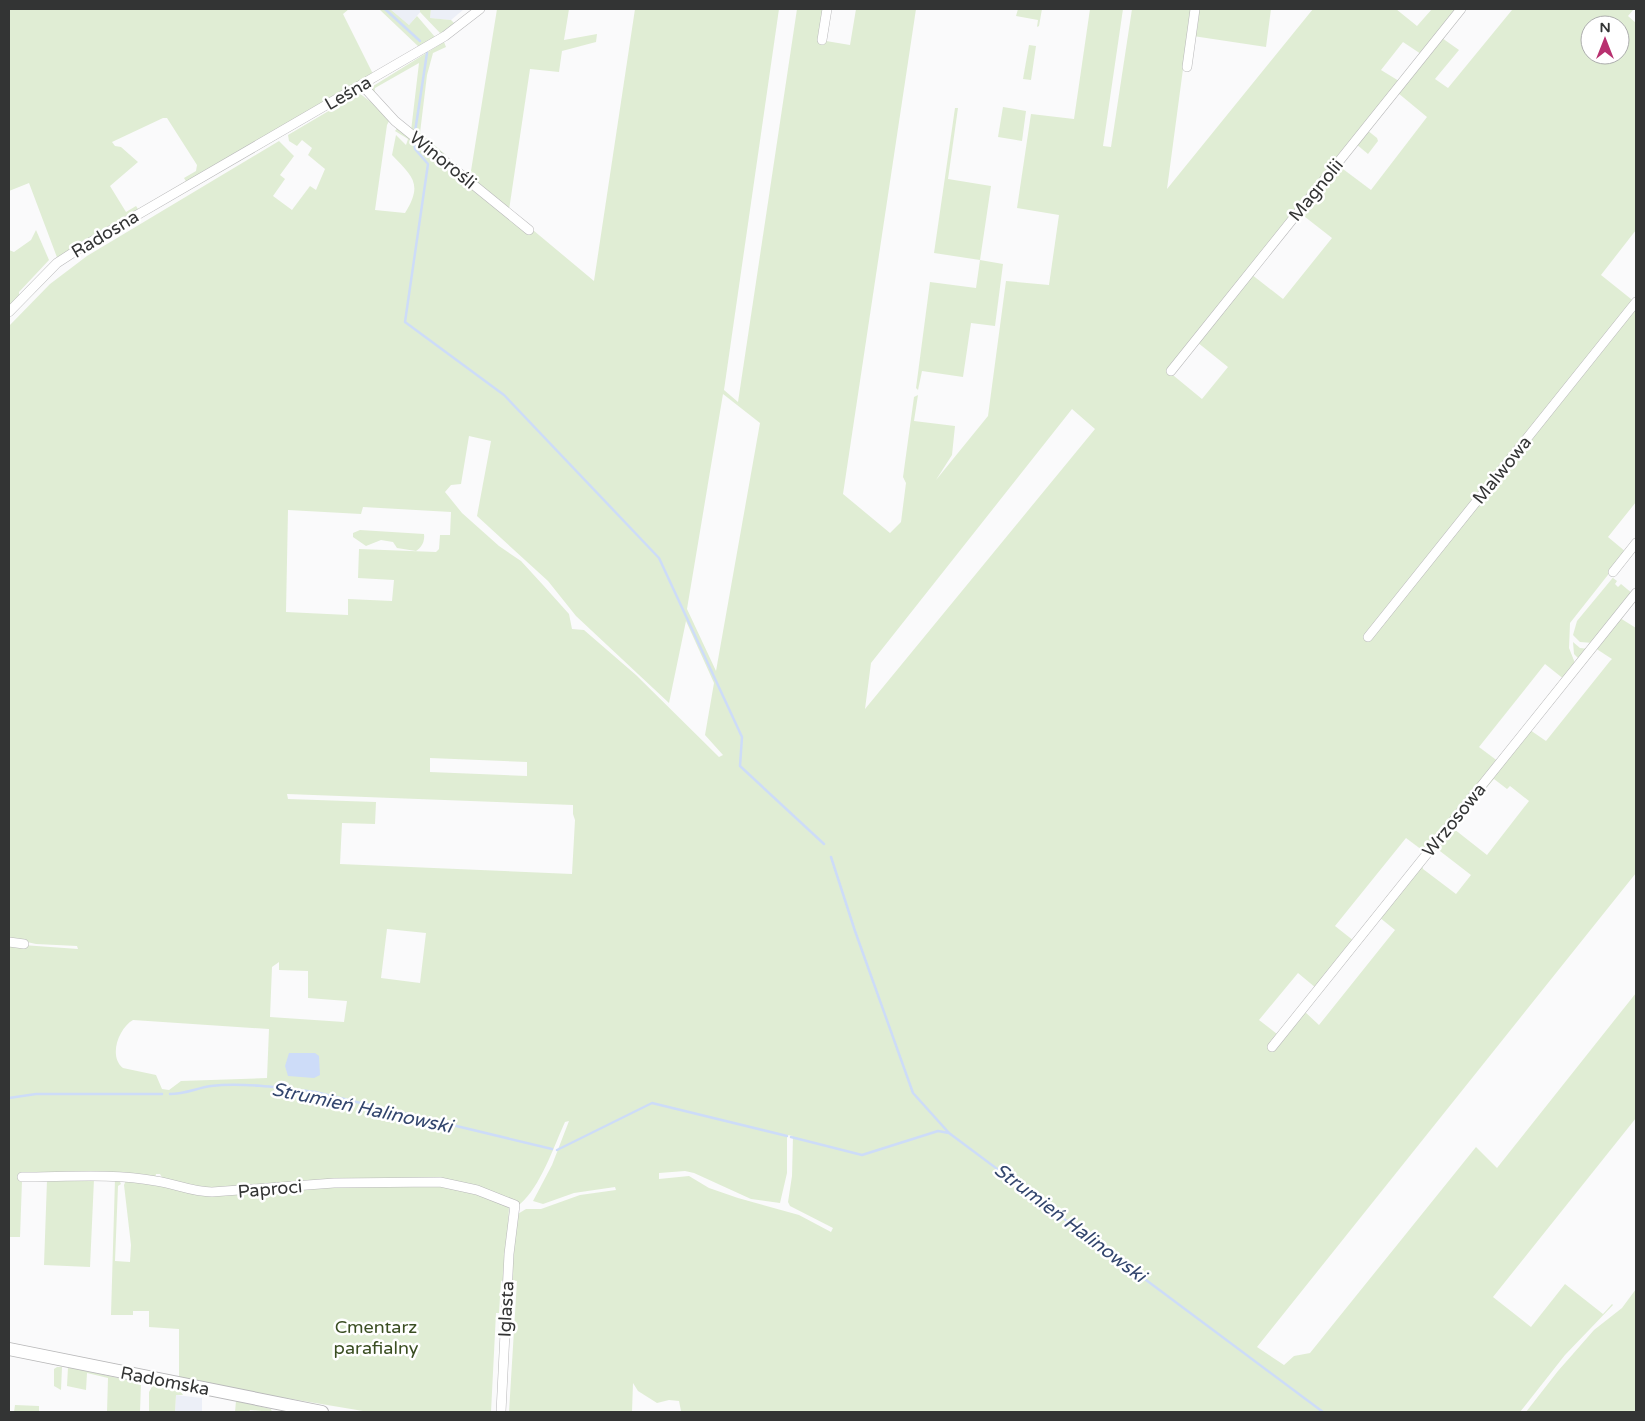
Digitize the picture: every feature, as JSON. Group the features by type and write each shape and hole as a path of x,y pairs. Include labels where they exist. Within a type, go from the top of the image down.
{"street":[{"name":"Leśna","path":"213,172 460,26 480,9"},
{"path":"822,40 827,9"},
{"path":"1187,67 1195,9"},
{"name":"Magnolii","path":"1171,371 1461,9"},
{"name":"Winorośli","path":"362,85 395,121 529,230"},
{"name":"Radosna","path":"9,312 57,263 213,172"},
{"name":"Malwowa","path":"1368,637 1636,302"},
{"path":"1613,572 1636,543"},
{"name":"Wrzosowa","path":"1272,1047 1636,593"},
{"path":"9,942 24,944"},
{"name":"Paproci","path":"22,1177 97,1175 158,1181 197,1192 334,1183 440,1182 477,1190 515,1205"},
{"name":"Iglasta","path":"501,1412 509,1254 515,1205"},
{"name":"Radomska","path":"9,1349 322,1412"}],"shaded area":[{"path":"390,9 420,9 422,10 409,25"},
{"path":"431,9 464,9 451,20 430,18"},
{"path":"176,1395 202,1398 202,1412 175,1412"}],"green space":[{"path":"9,9 349,9 343,14 373,74 187,183 184,178 196,171 197,165 167,118 163,118 112,142 115,146 121,147 138,162 110,186 126,212 136,206 138,209 58,260 29,183 9,191"},
{"path":"379,9 390,9 409,25 417,16 435,37 419,47"},
{"path":"420,9 431,9 430,18 451,20 455,24 441,34 420,12"},
{"name":"Cmentarz parafialny","path":"497,9 569,9 564,40 597,34 596,42 562,51 559,72 530,69 509,210 594,281 635,9 779,9 724,390 738,402 797,9 824,9 826,41 850,45 856,9 916,9 843,494 890,533 901,522 906,483 903,477 914,397 918,395 914,421 955,426 952,455 936,480 988,416 1006,281 1049,285 1059,215 1017,208 1031,114 1074,119 1090,9 1123,9 1103,146 1111,147 1132,9 1191,9 1167,189 1313,9 1396,9 1417,26 1432,9 1458,9 1421,54 1403,42 1381,70 1399,81 1168,371 1202,399 1228,367 1197,342 1251,274 1283,299 1332,238 1300,213 1339,166 1371,190 1427,117 1398,93 1442,38 1459,50 1435,79 1448,88 1511,9 1634,9 1629,15 1580,15 1580,65 1630,65 1630,18 1636,23 1636,230 1601,275 1636,303 1636,502 1608,537 1626,552 1570,623 1569,648 1575,663 1565,680 1545,664 1479,747 1499,762 1426,853 1406,838 1335,926 1354,941 1345,948 1343,955 1316,988 1298,973 1259,1020 1277,1034 1304,1011 1319,1025 1395,930 1379,917 1422,865 1423,869 1456,894 1471,875 1436,848 1454,829 1487,855 1529,801 1510,786 1507,789 1494,779 1487,787 1486,785 1530,730 1546,741 1612,659 1595,648 1620,618 1636,628 1636,873 1257,1347 1284,1365 1294,1356 1310,1353 1476,1147 1497,1168 1636,993 1636,1118 1493,1297 1531,1327 1565,1284 1603,1314 1613,1305 1565,1355 1520,1412 679,1412 681,1411 679,1401 669,1400 657,1403 638,1391 633,1383 632,1412 509,1412 517,1281 511,1280 516,1215 526,1209 541,1209 580,1195 616,1190 615,1187 574,1193 543,1204 533,1201 552,1165 569,1121 565,1122 534,1188 520,1204 447,1179 351,1180 437,1183 458,1187 505,1204 509,1208 505,1280 501,1281 499,1313 496,1313 491,1412 369,1412 179,1380 179,1329 149,1327 149,1311 133,1311 133,1315 111,1315 115,1179 94,1179 90,1267 44,1265 47,1180 22,1181 20,1237 9,1237 9,944 78,949 77,946 36,944 9,938 9,326 50,284 87,256 279,141 294,156 280,175 285,179 273,196 292,210 310,186 316,190 325,169 308,155 312,148 302,140 297,146 289,141 288,135 359,93 384,112 389,121 375,210 405,213 414,195 413,181 392,155 396,135 406,145 408,139 395,131 398,127 411,131 419,63 375,88 374,94 370,88 444,42 446,47 433,53 427,75 420,133 446,155 447,160 470,177","holes":["723,394 760,423 716,671 687,609","1072,409 1095,429 865,709 871,663","469,436 491,441 477,516 548,581 576,616 669,703 686,621 714,683 705,735 723,755 719,757 636,675 584,630 572,629 569,614 521,561 499,546 462,513 445,492 451,485 461,484","363,507 451,512 450,535 440,535 439,549 436,552 359,549 358,578 394,580 392,601 348,599 348,615 286,612 288,510 361,514","430,758 527,762 527,776 430,772","287,794 573,805 575,820 572,874 340,864 342,823 375,824 376,802 288,799","387,929 426,933 420,983 381,978","279,962 279,970 308,971 308,998 347,1001 344,1022 270,1017 272,967","133,1020 269,1029 267,1078 181,1081 169,1090 162,1089 156,1075 123,1068 119,1063 116,1057 117,1042 123,1029","787,1135 793,1136 792,1176 788,1202 790,1206 833,1228 831,1232 799,1215 709,1188 689,1176 659,1179 659,1173 685,1171 694,1173 751,1199 780,1203 787,1173","156,1174 160,1174 163,1179 126,1180 124,1185 131,1245 130,1262 115,1261 118,1186 121,1184 119,1180 115,1179 155,1179"]},
{"path":"1018,9 1042,9 1039,26 1037,27 1038,20 1016,16"},
{"path":"1199,9 1271,9 1266,47 1193,36 1197,30"},
{"path":"1029,45 1036,46 1031,80 1023,79"},
{"path":"1003,107 1026,111 1022,141 998,137"},
{"path":"955,108 958,108 948,179 991,186 980,260 934,253"},
{"path":"1367,130 1378,141 1368,154 1356,144"},
{"path":"36,230 49,260 19,292 19,296 9,307 9,250 14,252 31,240"},
{"path":"980,260 1003,264 995,326 971,323 963,377 922,371 918,390 916,388 930,282 976,288"},
{"path":"360,530 424,534 424,539 416,551 397,548 393,542 381,540 366,546 353,537 353,533"},
{"path":"1630,557 1613,578 1617,581 1615,584 1618,587 1621,584 1633,594 1611,621 1606,622 1606,627 1593,643 1580,642 1573,635 1577,621"},
{"path":"1573,642 1580,648 1589,649 1580,660 1574,654"},
{"path":"1636,1289 1636,1412 1526,1412 1558,1371 1594,1330 1622,1308"},
{"path":"62,1367 61,1390 54,1386 54,1369"},
{"path":"68,1367 141,1383 140,1412 107,1412 108,1378 87,1373 86,1390 67,1386"},
{"path":"153,1385 181,1392 183,1395 176,1395 175,1412 149,1412 149,1392"},
{"path":"236,1401 271,1409 272,1412 250,1410 249,1412 235,1412"},
{"path":"15,1405 39,1406 39,1412 14,1412"}],"water":[{"path":"289,1053 315,1053 319,1056 320,1075 314,1078 288,1076 285,1066"}],"waterway":[{"path":"385,9 420,41"},
{"path":"415,132 427,53"},
{"path":"414,142 415,149 428,164 405,322 504,395 659,558 742,737 740,766 824,844"},
{"path":"831,857 855,931 913,1093 949,1133"},
{"name":"Strumień Halinowski","path":"170,1094 223,1085 263,1086 315,1092 552,1149"},
{"name":"Strumień Halinowski","path":"9,1098 36,1094 162,1094"},
{"name":"Strumień Halinowski","path":"557,1150 652,1103 787,1136"},
{"name":"Strumień Halinowski","path":"791,1137 862,1155 938,1131 949,1133 1323,1412"}]}
